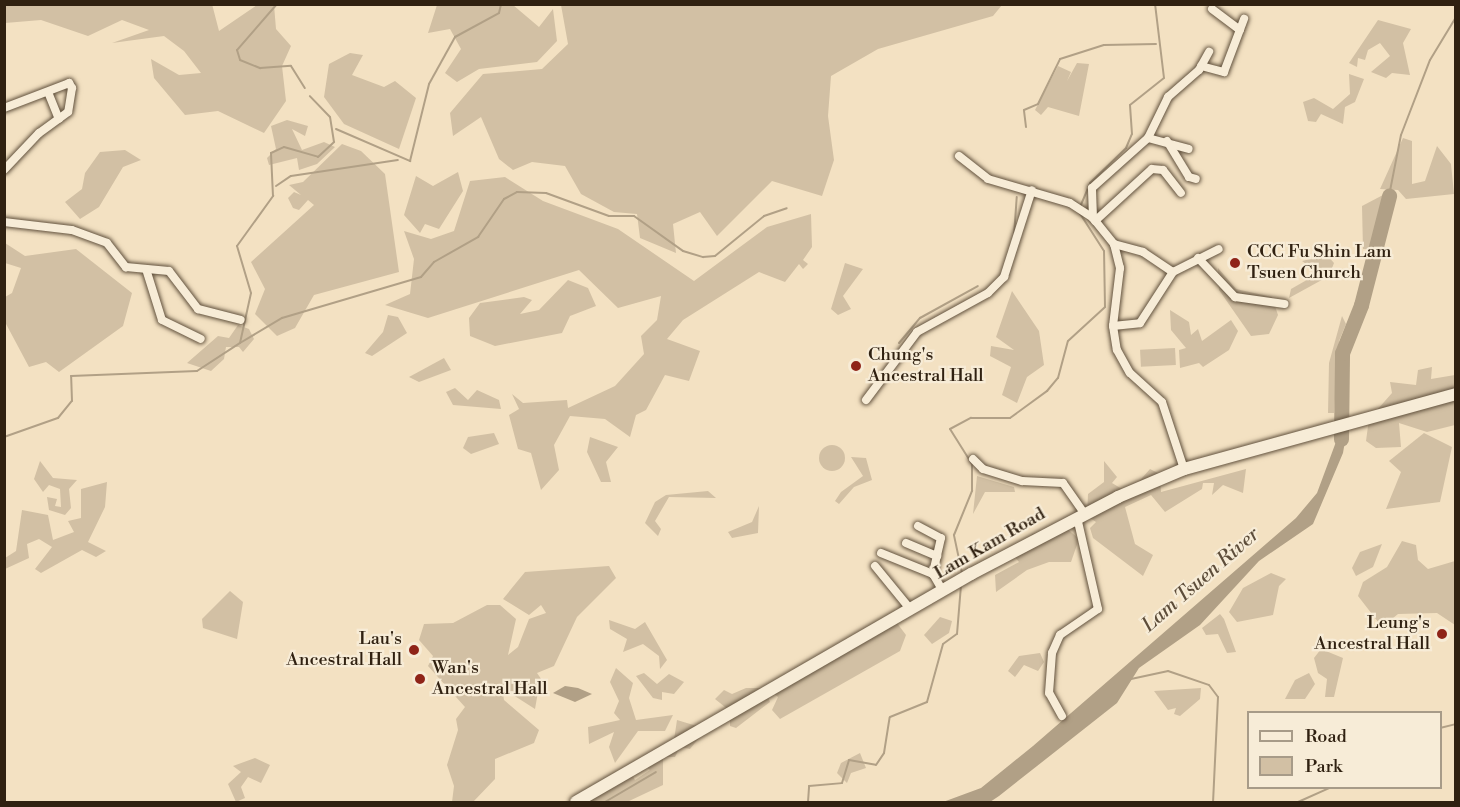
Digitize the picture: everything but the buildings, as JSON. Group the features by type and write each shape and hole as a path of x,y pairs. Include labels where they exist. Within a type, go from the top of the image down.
{"main road":[{"name":"Lam Kam Road","path":"576,802 970,574 1080,515 1184,469 1348,421 1455,394"}],"street":[{"path":"1212,9 1240,30"},
{"path":"1201,66 1224,72 1244,19"},
{"path":"1091,217 1092,188 1148,138 1168,97 1201,66 1209,52"},
{"path":"4,108 69,83 72,88 71,106 4,170"},
{"path":"48,92 59,119"},
{"path":"1148,138 1167,141 1189,149"},
{"path":"1167,141 1189,177 1196,180"},
{"path":"959,156 988,179 1032,190 1070,203 1091,217 1114,244 1119,268 1113,326 1130,373 1162,402 1184,469"},
{"path":"1091,217 1152,169 1163,170 1181,194"},
{"path":"866,400 917,332 988,293 1004,277 1032,190"},
{"path":"4,222 72,230 111,244 126,267 169,271 198,309 241,320"},
{"path":"1114,244 1143,252 1173,272"},
{"path":"1113,326 1140,323 1173,272 1219,249"},
{"path":"1198,258 1235,297 1285,304"},
{"path":"146,269 162,320 201,339"},
{"path":"973,459 983,469 1023,481 1063,483 1080,515 1098,609 1060,635 1052,653 1049,693 1062,716"},
{"path":"918,526 939,535 933,574"},
{"path":"906,543 937,556"},
{"path":"881,553 933,574 947,589"},
{"path":"875,566 911,610"}],"green space":[{"path":"212,4 219,31 257,5 274,5 276,29 291,46 282,66 286,101 264,133 218,111 185,115 154,78 151,59 179,75 201,73 184,51 164,36 112,43 149,30 122,20 88,36 41,20 5,23 5,5"},
{"path":"561,4 1002,5 993,16 878,49 831,76 828,116 834,160 822,196 772,181 717,236 700,212 673,224 676,253 640,238 637,214 614,212 581,194 565,166 532,162 513,170 499,159 481,117 453,136 450,113 483,74 542,69 568,44"},
{"path":"437,5 513,5 539,27 553,9 557,41 537,62 479,69 457,82 445,73 461,49 450,29 428,33"},
{"path":"1378,20 1411,29 1403,43 1410,75 1392,73 1386,78 1371,72 1390,56 1380,43 1368,50 1365,60 1358,58 1357,67 1349,63"},
{"path":"350,53 363,55 352,75 384,87 395,81 416,98 399,149 344,124 324,97 329,64"},
{"path":"1077,63 1089,64 1079,116 1048,107 1041,115 1035,110 1058,66 1071,72 1067,81"},
{"path":"1349,74 1364,79 1355,102 1345,107 1343,124 1321,114 1316,122 1308,121 1303,102 1314,98 1333,109 1350,94"},
{"path":"287,120 308,126 305,136 292,129 302,150 324,142 335,147 317,164 299,170 297,158 269,165 267,158 276,149 271,126"},
{"path":"1403,138 1412,141 1412,184 1425,181 1437,146 1451,164 1454,194 1406,199 1398,190 1380,189"},
{"path":"342,144 361,151 385,174 399,272 314,295 295,328 277,336 255,314 265,289 251,262 314,205 308,200 299,210 293,208 288,198 294,192 301,195 289,185 303,182"},
{"path":"125,150 141,160 123,167 99,207 80,219 65,202 82,189 85,173 100,152"},
{"path":"458,172 463,191 439,229 425,224 420,233 404,215 416,176 433,186"},
{"path":"505,177 543,201 618,229 694,281 767,227 811,214 812,247 803,260 808,264 803,269 799,264 785,282 759,272 683,320 667,339 700,351 689,381 665,375 646,410 636,415 630,437 605,419 570,416 554,445 559,470 541,490 531,453 518,449 509,415 519,409 512,394 523,403 567,400 568,408 615,386 644,354 641,336 657,320 661,296 618,308 579,270 428,318 385,305 410,294 414,259 404,231 431,239 454,231 470,181"},
{"path":"1383,195 1375,234 1368,249 1363,249 1362,206"},
{"path":"5,243 25,256 76,249 132,293 123,326 59,372 46,362 29,367 5,322 5,297 12,293 21,268 5,263"},
{"path":"1327,255 1334,263 1329,276 1289,298 1291,289 1319,273 1302,261"},
{"path":"845,263 863,269 843,296 851,309 838,315 831,309"},
{"path":"1218,268 1236,289 1272,297 1278,315 1269,334 1251,336 1219,290"},
{"path":"568,280 588,288 596,306 570,316 562,333 495,346 470,336 469,318 480,303 524,297 532,300 520,314 539,310"},
{"path":"1012,291 1039,331 1044,365 1027,377 1017,403 1002,395 1011,367 990,356 991,346 1014,350 996,337"},
{"path":"1170,310 1189,322 1191,335 1198,329 1202,341 1231,320 1238,331 1229,350 1203,367 1199,363 1180,368 1179,350 1186,348 1171,330"},
{"path":"388,315 398,317 407,333 372,356 365,353 383,332"},
{"path":"1342,316 1346,324 1339,341 1334,413 1328,413 1329,363"},
{"path":"238,325 249,329 254,339 243,352 239,347 226,347 224,359 211,371 187,363 218,336 229,338"},
{"path":"1175,348 1176,365 1141,367 1140,350"},
{"path":"444,358 451,370 419,382 409,377"},
{"path":"1432,367 1431,379 1455,375 1455,425 1427,432 1399,423 1401,447 1376,448 1366,441 1369,419 1392,393 1390,382 1416,385 1418,370"},
{"path":"455,388 468,400 477,390 499,400 501,409 453,405 446,392"},
{"path":"494,433 499,444 471,454 463,448 468,437"},
{"path":"1424,433 1452,447 1440,502 1386,509 1401,472 1389,461"},
{"path":"590,437 618,447 606,462 611,482 601,482 587,452"},
{"path":"832,445 841,449 845,458 841,467 832,471 823,467 819,458 823,449"},
{"path":"851,457 866,458 872,480 854,487 839,504 835,501 841,492 863,476"},
{"path":"40,461 53,478 77,480 69,489 71,508 65,515 49,510 47,497 57,499 55,506 61,507 60,489 49,485 43,492 34,479"},
{"path":"1104,461 1117,477 1112,483 1122,489 1135,486 1150,469 1160,474 1161,492 1246,469 1243,493 1223,485 1212,495 1214,483 1203,483 1202,489 1165,512 1151,495 1125,507 1135,544 1153,555 1143,576 1093,538 1090,528 1096,522 1087,516 1088,494 1104,482"},
{"path":"977,476 1014,487 1015,492 985,492 973,514"},
{"path":"107,482 105,507 88,542 106,551 96,557 82,550 41,573 35,569 52,547 39,539 27,544 29,558 5,569 5,558 16,551 22,510 48,515 53,540 74,532 68,521 81,518 81,489"},
{"path":"708,491 716,498 669,497 655,521 661,529 658,536 645,523 655,502 666,495"},
{"path":"759,506 758,533 732,538 728,532 752,522"},
{"path":"1064,526 1079,539 1071,562 1049,562 1027,570 996,592 995,575 1019,562 1008,549 1025,546 1032,534"},
{"path":"1402,541 1416,545 1418,560 1428,569 1455,561 1455,625 1437,613 1398,614 1382,627 1358,596 1363,582 1387,567"},
{"path":"1382,544 1373,567 1356,576 1352,568 1360,552"},
{"path":"609,566 616,578 577,617 554,666 537,673 546,686 538,692 535,709 502,688 504,700 539,730 534,743 495,759 495,779 473,802 452,802 454,786 447,765 458,730 456,719 465,707 428,666 433,656 419,640 424,624 453,623 487,605 500,605 516,619 508,655 518,647 529,619 546,613 541,605 529,615 503,599 525,572"},
{"path":"1271,573 1286,579 1279,586 1273,615 1237,622 1229,612 1243,588"},
{"path":"230,591 243,602 237,639 203,628 202,619"},
{"path":"1220,614 1236,652 1227,653 1218,634 1206,635 1202,628"},
{"path":"940,617 952,621 949,633 932,644 924,635"},
{"path":"609,620 635,629 645,622 667,660 660,669 659,656 643,644 623,652 627,639 610,629"},
{"path":"897,623 906,635 900,651 780,719 772,710 778,697 773,693"},
{"path":"1321,649 1343,658 1334,697 1325,697 1327,679 1318,673 1314,658"},
{"path":"1040,653 1044,662 1038,671 1024,665 1015,677 1008,671 1019,656"},
{"path":"616,668 633,683 629,698 636,720 673,715 665,731 638,731 615,763 609,747 614,732 589,744 588,727 620,720 614,713 619,701 610,682"},
{"path":"644,673 657,684 669,674 684,682 674,694 662,692 662,700 653,698 636,676"},
{"path":"1309,673 1315,684 1305,699 1285,699 1295,680"},
{"path":"746,688 764,688 770,702 736,728 730,726 730,711 715,699 724,690 732,694"},
{"path":"1201,688 1200,699 1180,716 1174,714 1176,708 1168,710 1154,691"},
{"path":"677,720 700,727 703,733 690,749 680,747 675,757 663,757 663,785 627,802 567,802 604,780 631,773 635,780 650,770 645,766 674,740"},
{"path":"860,753 866,768 851,773 847,783 837,773 841,763"},
{"path":"255,758 270,765 261,783 248,777 241,787 245,798 236,802 228,784 241,772 233,766"}],"shaded area":[{"path":"1340,431 1346,435 1343,453 1313,524 1259,561 1200,625 1139,668 1117,703 999,796 990,802 943,802 981,788 1033,746 1296,518 1317,493"},
{"path":"565,686 592,694 575,702 553,693"}],"waterway":[{"path":"277,4 237,50 240,60 260,68 291,66 305,88"},
{"path":"336,129 410,161 429,84 455,37 499,13 501,4"},
{"path":"1080,207 1090,183 1126,148 1132,134 1130,105 1164,78 1155,4"},
{"path":"1389,196 1401,135 1430,60 1456,17"},
{"path":"1026,127 1024,110 1038,104 1060,59 1104,45 1156,44"},
{"path":"4,437 58,418 72,401 71,376 197,371 240,343 251,293 237,246 273,196 271,153 284,147 318,157 334,142 330,117 310,96"},
{"path":"276,186 291,176 398,160"},
{"path":"240,343 282,318 421,277 434,262 478,237 504,199 517,192 546,193 609,216 634,216 683,251 703,257 715,256 764,216 787,208"},
{"name":"Lam Tsuen River","path":"1341,439 1342,353 1361,305 1389,196"},
{"path":"1014,236 1017,197"},
{"path":"962,573 954,535 972,491 972,464 950,429 971,418 1010,418 1047,391 1058,378 1068,341 1105,307 1104,251 1079,212"},
{"path":"899,343 920,318 978,286"},
{"path":"808,802 809,786 842,783 849,760 876,765 884,753 890,717 927,702 943,644 957,634 961,585"},
{"path":"1131,679 1168,671 1209,685 1218,697 1213,802"},
{"path":"1442,728 1456,724"},
{"path":"605,802 656,772"},
{"path":"1298,802 1327,789"}],"place":[{"name":"CCC Fu Shin Lam Tsuen Church","path":"1235,263"},
{"name":"Chung's Ancestral Hall","path":"856,366"},
{"name":"Leung's Ancestral Hall","path":"1442,634"},
{"name":"Lau's Ancestral Hall","path":"414,650"},
{"name":"Wan's Ancestral Hall","path":"420,679"}]}
